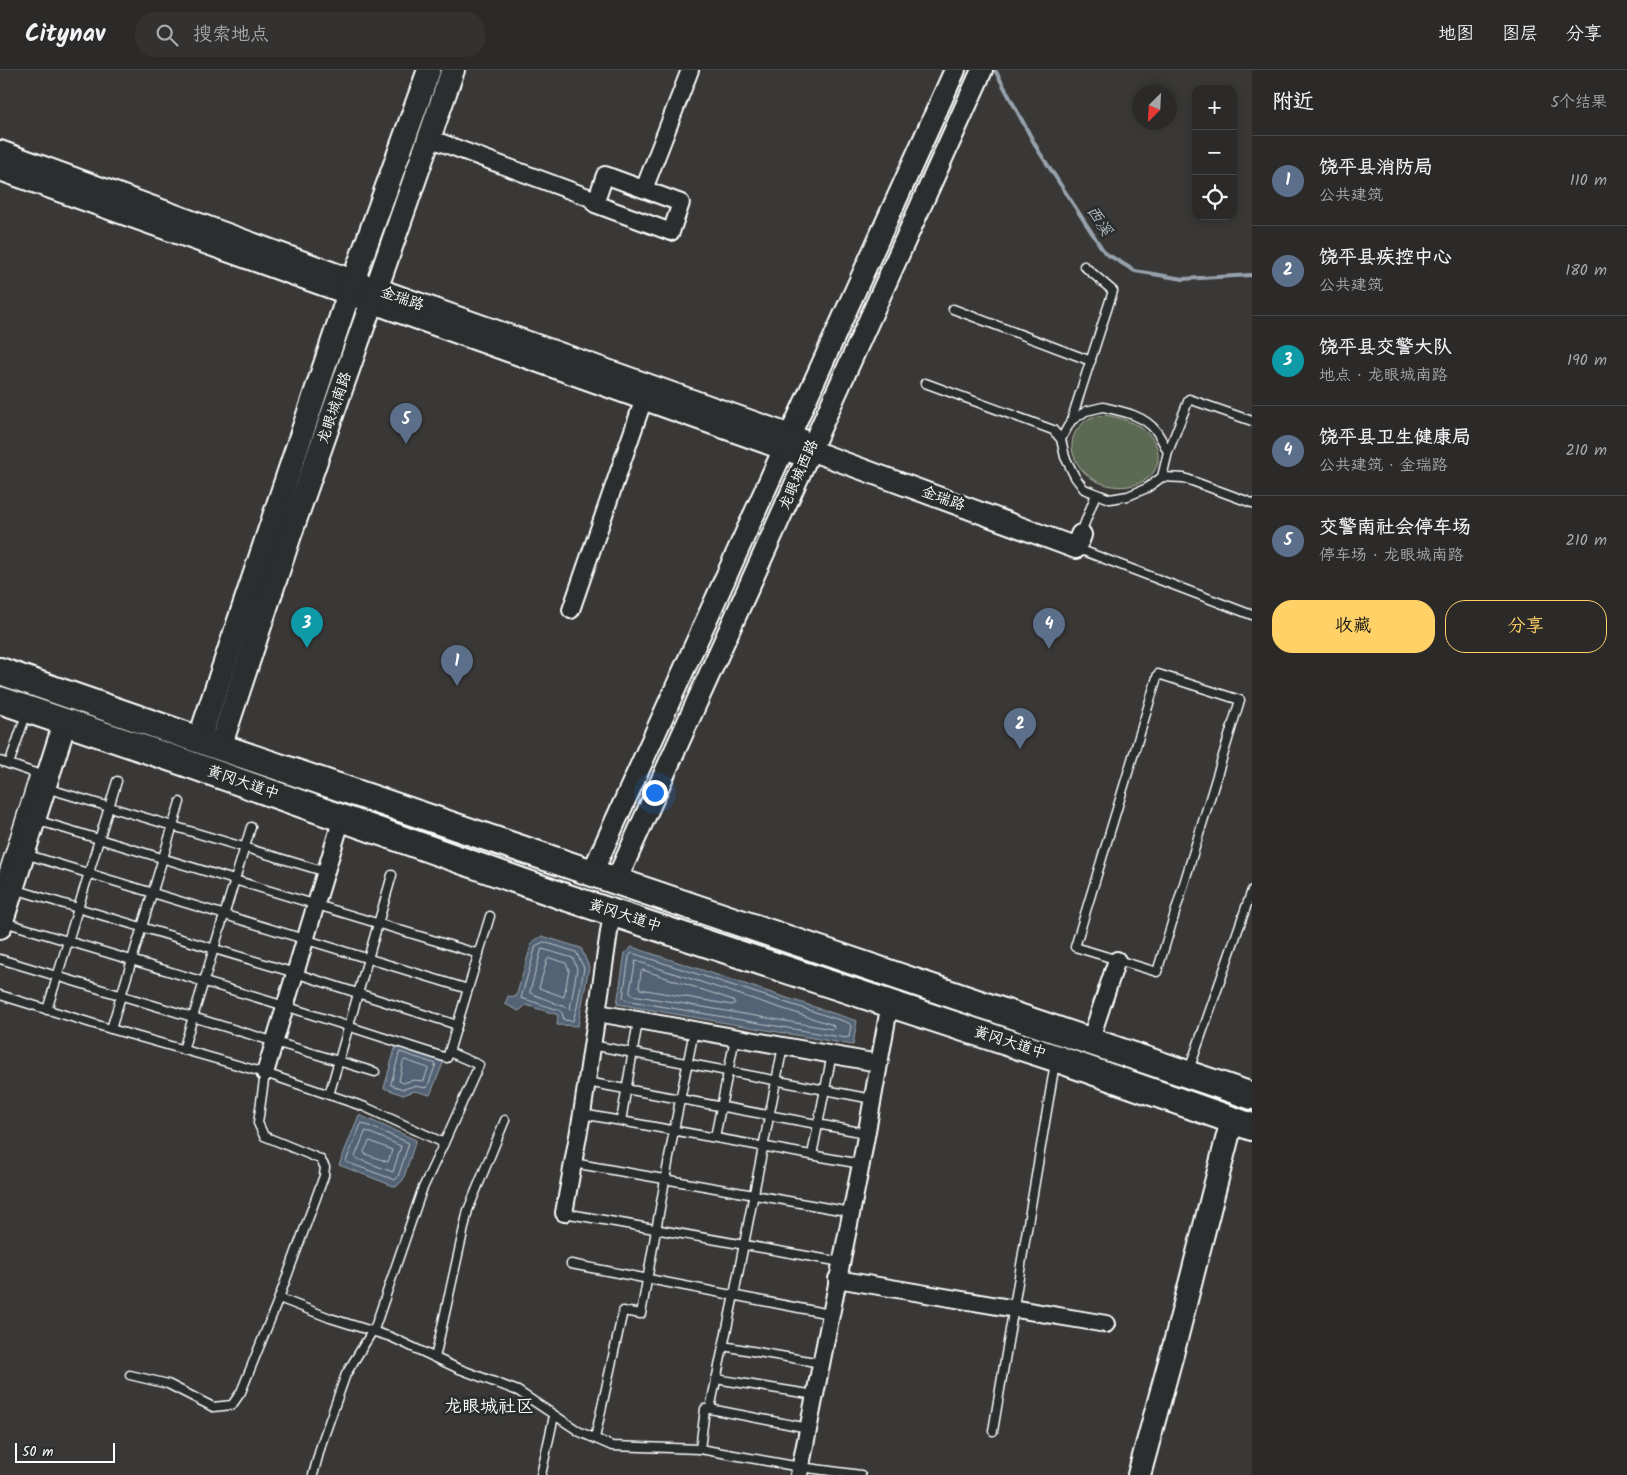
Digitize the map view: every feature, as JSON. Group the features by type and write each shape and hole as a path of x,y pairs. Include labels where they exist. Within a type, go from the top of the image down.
{"main road":[{"name":"龙眼城南路","path":"209,744 351,288 429,70"},
{"name":"龙眼城南路","path":"209,744 290,535 453,70"},
{"name":"金瑞路","path":"0,152 351,288"},
{"name":"金瑞路","path":"0,169 351,288 646,392 794,452 797,446"},
{"name":"黄冈大道中","path":"0,671 209,744 1252,1096"},
{"name":"黄冈大道中","path":"0,700 180,760 609,911 1056,1058 1242,1123"},
{"path":"1,925 6,886 23,853 65,722"},
{"path":"378,830 387,803"},
{"path":"609,911 616,881"},
{"path":"890,1003 899,976"},
{"path":"1197,1077 1199,1108"},
{"path":"1139,1475 1175,1343 1242,1123"}],"street":[{"path":"644,189 690,70"},
{"name":"龙眼城西路","path":"592,873 955,70"},
{"name":"龙眼城西路","path":"616,881 982,70"},
{"path":"428,138 596,200"},
{"path":"605,175 644,189 681,203 670,232 595,204 605,175"},
{"path":"571,610 646,392"},
{"name":"金瑞路","path":"797,446 1078,541"},
{"path":"265,1073 342,818"},
{"path":"564,1213 598,1013 609,911"},
{"path":"1090,1041 1117,960"},
{"path":"800,1471 861,1164 890,1003"},
{"path":"598,1013 878,1063"},
{"path":"837,1279 1106,1324"}],"lane":[{"path":"1061,439 1071,420 1113,291 1084,266"},
{"path":"953,309 1091,361"},
{"path":"925,383 1053,430 1061,439 1065,457 1084,490 1110,499 1128,496 1148,488 1162,477 1168,452 1189,399 1252,421"},
{"path":"1071,420 1086,411 1103,407 1123,411 1139,418 1156,430 1168,452"},
{"path":"1162,477 1184,478 1252,503"},
{"path":"1096,494 1078,541 1252,615"},
{"path":"1158,674 1240,700 1157,972 1117,960 1075,947 1158,674"},
{"path":"9,764 28,709"},
{"path":"0,761 35,773 6,886 295,973 458,1025"},
{"path":"46,1010 117,782"},
{"path":"44,788 326,872"},
{"path":"111,1029 180,802"},
{"path":"34,820 479,954"},
{"path":"183,1050 251,828"},
{"path":"23,853 468,989"},
{"path":"329,1095 392,875"},
{"path":"1197,1077 1252,890"},
{"path":"1,925 68,941 132,960 448,1058 490,916"},
{"path":"0,959 375,1072"},
{"path":"0,995 265,1073 365,1107 444,1143"},
{"path":"621,1121 638,1020"},
{"path":"595,1438 623,1311 641,1314 694,1031"},
{"path":"715,1137 736,1038"},
{"path":"592,1045 872,1099"},
{"path":"710,1409 783,1046"},
{"path":"313,1475 322,1442 346,1374 378,1318 422,1190 479,1065 449,1052"},
{"path":"812,1155 832,1054"},
{"path":"992,1431 1056,1058"},
{"path":"130,1375 168,1384 213,1407 232,1405 241,1392 279,1298 324,1176 324,1167 320,1159 264,1136 258,1123 265,1073"},
{"path":"587,1082 866,1134"},
{"path":"582,1114 861,1164"},
{"path":"435,1358 468,1210 505,1120"},
{"path":"573,1163 851,1212"},
{"path":"564,1213 841,1262"},
{"path":"571,1264 830,1314"},
{"path":"279,1298 391,1338 457,1368 518,1391 580,1432 612,1446 700,1449 800,1471 861,1475"},
{"path":"723,1346 821,1363"},
{"path":"716,1379 815,1395"},
{"path":"700,1449 705,1409 808,1428"},
{"path":"541,1475 554,1416"}],"green space":[{"path":"1105,415 1132,423 1141,428 1154,441 1157,450 1157,466 1154,472 1144,481 1123,487 1112,486 1092,478 1077,463 1072,447 1076,431 1090,418"}],"water":[{"path":"542,936 581,948 589,967 578,1026 557,1025 558,1015 526,1005 519,1011 505,1004 508,996 516,997 532,942"},
{"path":"632,947 857,1021 853,1045 617,1004 625,953"},
{"path":"396,1045 444,1061 430,1095 415,1091 403,1095 384,1088"},
{"path":"359,1115 416,1140 403,1180 396,1187 339,1165"}],"waterway":[{"name":"西溪","path":"995,70 1038,150 1105,253 1135,271 1183,279 1252,275"}],"place":[{"name":"交警南社会停车场","path":"406,444"},
{"name":"饶平县交警大队","path":"307,648"},
{"name":"饶平县卫生健康局","path":"1049,649"},
{"name":"饶平县消防局","path":"457,686"},
{"name":"饶平县疾控中心","path":"1020,749"}],"district":[{"name":"龙眼城社区","path":"489,1407"}]}
